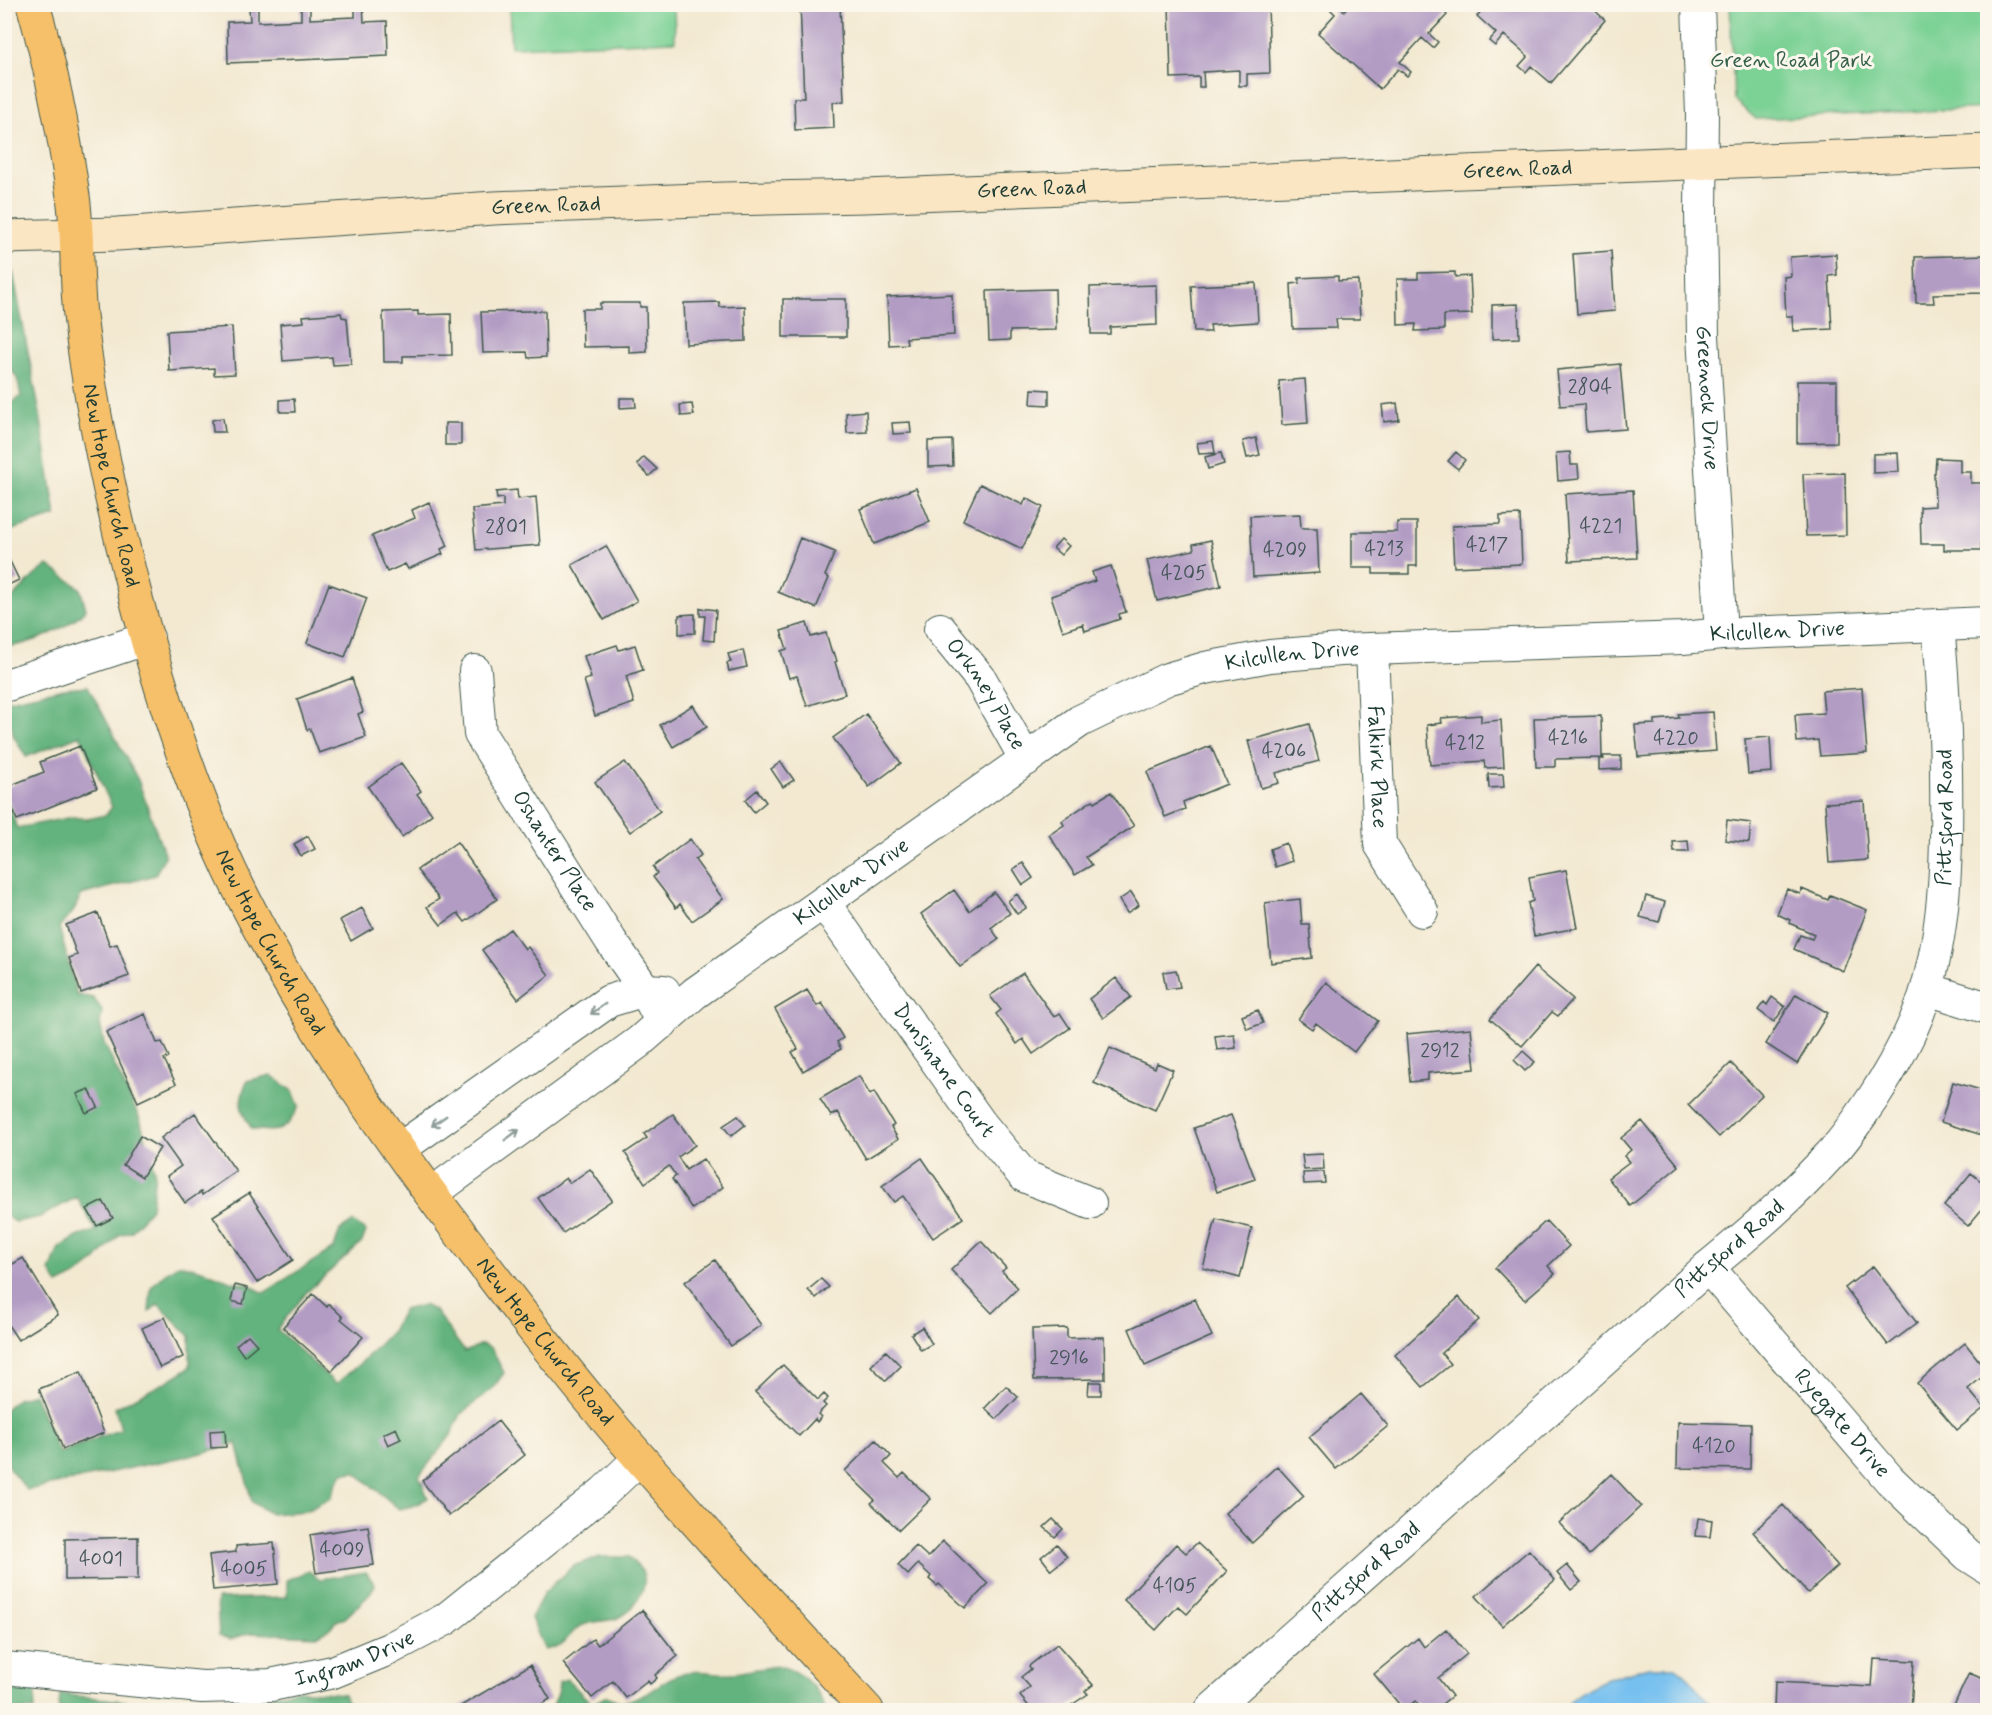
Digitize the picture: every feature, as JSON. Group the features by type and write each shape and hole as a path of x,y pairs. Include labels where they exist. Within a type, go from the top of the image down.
{"main road":[{"name":"New Hope Church Road","path":"33,4 57,106 74,199 77,289 88,372 119,530 148,638 188,765 224,857 247,905 293,991 398,1150 517,1308 640,1458 867,1710"}],"street":[{"name":"Greenock Drive","path":"1698,4 1703,162 1701,212 1703,336 1721,634"},
{"name":"Green Road","path":"4,237 233,226 396,213 505,208 925,194 1988,151"},
{"name":"Kilcullen Drive","path":"431,1194 639,1042 694,993 1080,721 1167,679 1204,668 1270,656 1341,650 1683,638 1721,634 1988,623"},
{"name":"Pittsford Road","path":"1211,1710 1708,1267 1768,1219 1831,1155 1860,1117 1889,1072 1912,1028 1927,989 1939,934 1948,827 1943,667 1938,626"},
{"name":"Orkney Place","path":"940,629 980,678 1026,760"},
{"path":"4,686 148,638"},
{"name":"Falkirk Place","path":"1372,649 1380,844 1422,910"},
{"name":"Oshanter Place","path":"476,671 480,734 611,941 645,990 662,1023"},
{"name":"Dunsinane Court","path":"824,903 981,1124 1024,1176 1090,1203"},
{"path":"1927,989 1988,1008"},
{"path":"398,1150 609,1001 645,990 694,993"},
{"name":"Ryegate Drive","path":"1708,1267 1890,1480 1968,1555 1988,1568"},
{"name":"Ingram Drive","path":"4,1668 202,1687 271,1685 333,1672 389,1649 446,1619 604,1492 640,1458"}],"green space":[{"path":"509,5 674,5 675,41 511,47"},
{"name":"Green Road Park","path":"1730,5 1987,5 1987,108 1756,119 1734,100"},
{"path":"4,259 13,273 40,414 56,516 12,530 5,528 5,408 21,396 17,378 5,360"},
{"path":"48,565 80,588 86,609 78,617 48,635 27,643 5,647 5,606"},
{"path":"88,686 138,780 165,856 155,875 81,895 73,912 59,927 77,995 93,998 102,1010 100,1024 104,1043 140,1119 155,1173 151,1208 132,1231 119,1235 93,1263 76,1276 58,1285 50,1271 59,1248 79,1236 96,1231 77,1197 40,1217 15,1222 5,1215 4,792 17,828 73,817 88,819 106,815 112,807 80,735 26,757 13,735 5,701 64,688"},
{"path":"271,1075 293,1091 299,1106 290,1121 281,1129 269,1131 252,1129 241,1106 244,1088 247,1081"},
{"path":"353,1222 366,1231 362,1242 307,1292 277,1329 336,1384 392,1331 403,1310 424,1305 435,1311 465,1352 482,1344 491,1348 504,1373 492,1389 461,1414 451,1435 419,1476 428,1498 413,1506 399,1509 355,1472 343,1473 331,1498 306,1511 271,1514 252,1502 237,1443 202,1453 27,1490 9,1468 5,1450 4,1410 17,1399 34,1394 59,1453 121,1429 115,1408 190,1367 190,1336 158,1304 149,1312 151,1287 164,1274 179,1264 233,1282 247,1284 264,1293 334,1248 340,1230"},
{"path":"600,1557 629,1557 642,1571 644,1585 638,1600 621,1616 583,1625 562,1644 545,1650 531,1618 544,1593 573,1566"},
{"path":"309,1571 320,1579 366,1572 375,1585 368,1596 345,1618 336,1621 329,1629 317,1636 251,1633 230,1639 219,1636 217,1599 287,1597 287,1580"},
{"path":"779,1666 796,1672 808,1682 814,1688 826,1710 556,1710 553,1705 558,1694 559,1682 567,1679 592,1704 607,1696 622,1703 648,1692 676,1675 688,1672 733,1673"},
{"path":"4,1683 36,1686 34,1710 5,1710"},
{"path":"297,1690 344,1694 350,1710 259,1710 261,1698"},
{"path":"60,1694 202,1710 59,1710"}],"water":[{"path":"1649,1667 1676,1667 1686,1675 1715,1710 1562,1710 1570,1701 1590,1687 1613,1677"}],"building":[{"path":"355,4 363,4 364,22 387,21 388,56 228,63 227,22 250,21 249,9 258,8 258,22 301,20 301,8 310,8 310,19 355,17"},
{"path":"800,4 840,4 844,101 833,102 834,128 795,130 794,98 804,98"},
{"path":"1169,4 1268,4 1270,73 1247,74 1247,86 1239,86 1239,70 1203,72 1204,87 1199,87 1199,77 1171,78"},
{"path":"1331,4 1337,4 1344,11 1350,4 1436,4 1447,15 1429,34 1438,42 1433,48 1422,38 1400,62 1411,72 1407,76 1398,69 1380,89 1318,33 1335,14 1328,7"},
{"path":"1487,4 1588,4 1605,20 1551,83 1531,66 1526,72 1519,66 1528,56 1504,35 1495,46 1489,41 1496,33 1477,16"},
{"path":"1611,251 1615,311 1577,314 1573,254"},
{"path":"1836,254 1837,275 1829,276 1832,329 1793,331 1792,316 1786,316 1784,277 1791,276 1790,257"},
{"path":"1988,255 1988,293 1933,294 1934,303 1916,303 1915,257"},
{"path":"1455,272 1455,277 1470,276 1472,314 1444,315 1444,330 1415,331 1416,324 1398,325 1397,279 1418,279 1418,273"},
{"path":"1338,276 1338,281 1358,280 1360,319 1336,319 1337,328 1293,329 1291,284 1299,283 1299,278"},
{"path":"1256,283 1258,322 1210,325 1211,332 1194,332 1191,286"},
{"path":"1156,285 1157,325 1110,327 1110,334 1091,334 1090,287"},
{"path":"1055,289 1056,330 1010,331 1010,340 989,341 987,291"},
{"path":"952,294 954,335 906,338 907,344 889,345 887,297"},
{"path":"783,299 846,299 846,337 783,337"},
{"path":"719,302 720,307 745,306 746,341 686,344 684,303"},
{"path":"600,303 640,303 640,307 646,307 647,352 629,353 629,346 583,347 582,309 600,309"},
{"path":"1518,304 1519,338 1492,339 1492,305"},
{"path":"418,311 418,315 451,314 452,355 403,356 403,362 384,362 383,312"},
{"path":"545,311 546,357 528,358 527,352 483,353 481,312"},
{"path":"341,313 342,317 347,318 351,364 333,365 332,357 283,361 280,324 304,322 303,316"},
{"path":"232,327 235,374 214,375 214,368 169,371 167,331"},
{"path":"1620,364 1626,429 1586,432 1584,404 1560,406 1557,370"},
{"path":"1305,379 1308,423 1282,425 1279,381"},
{"path":"1797,381 1837,381 1837,442 1797,443"},
{"path":"1032,389 1049,390 1049,405 1031,404"},
{"path":"620,398 635,398 636,407 620,408"},
{"path":"294,399 295,412 280,412 280,400"},
{"path":"1397,403 1399,420 1384,422 1382,405"},
{"path":"692,404 694,415 681,416 680,405"},
{"path":"866,411 867,432 847,433 846,413"},
{"path":"223,418 225,432 213,432 212,420"},
{"path":"910,422 911,433 893,434 892,423"},
{"path":"445,423 461,423 461,445 445,445"},
{"path":"1256,438 1260,455 1247,458 1243,441"},
{"path":"952,440 953,466 928,467 928,441"},
{"path":"1213,441 1215,453 1199,454 1197,443"},
{"path":"1456,452 1465,460 1458,469 1448,461"},
{"path":"1570,452 1571,465 1578,465 1579,479 1558,481 1556,453"},
{"path":"1221,453 1224,464 1208,469 1205,457"},
{"path":"1898,453 1899,472 1873,473 1873,454"},
{"path":"644,457 657,469 649,476 637,464"},
{"path":"1936,458 1960,459 1960,472 1971,472 1971,483 1983,483 1983,496 1987,496 1988,543 1981,543 1981,550 1944,550 1944,544 1921,544 1920,507 1935,506"},
{"path":"1845,473 1846,535 1806,536 1803,474"},
{"path":"980,484 1023,505 1026,498 1043,507 1022,549 963,520"},
{"path":"916,488 930,522 874,544 860,509"},
{"path":"517,490 518,499 536,497 540,545 476,550 472,509 503,506 503,498 497,499 496,492"},
{"path":"1633,490 1637,558 1569,561 1565,494"},
{"path":"429,502 448,546 441,549 443,554 408,569 405,564 387,572 372,536 415,518 412,510"},
{"path":"1300,514 1301,528 1317,528 1319,573 1253,577 1250,516"},
{"path":"1520,515 1522,564 1454,567 1452,526 1500,524 1500,516"},
{"path":"1397,522 1417,522 1417,566 1409,566 1409,574 1373,574 1373,568 1352,568 1352,532 1397,532"},
{"path":"800,538 835,552 825,576 829,578 816,608 778,592"},
{"path":"1061,539 1069,546 1061,555 1053,548"},
{"path":"1211,540 1221,586 1157,601 1147,560 1194,550 1193,544"},
{"path":"606,546 637,601 604,620 572,565"},
{"path":"4,549 19,580 4,587"},
{"path":"1111,566 1126,612 1119,614 1120,619 1085,631 1083,624 1063,631 1051,596 1095,581 1092,572"},
{"path":"329,584 367,598 345,657 307,643"},
{"path":"700,608 716,610 714,641 703,640 705,616 700,616"},
{"path":"695,614 695,633 679,634 679,615"},
{"path":"807,623 811,637 826,633 837,661 835,662 845,694 807,706 797,676 789,678 781,651 787,649 781,631"},
{"path":"617,645 619,650 635,645 643,670 626,676 634,703 595,716 584,680 591,678 584,656"},
{"path":"743,650 747,667 729,671 727,663 731,662 728,654"},
{"path":"352,678 363,712 358,714 366,737 319,753 310,729 307,730 297,699"},
{"path":"1862,688 1867,753 1820,756 1818,740 1797,742 1795,715 1824,713 1822,691"},
{"path":"693,705 707,727 673,747 660,725"},
{"path":"1713,712 1716,751 1638,757 1635,725 1655,724 1655,720 1679,718 1678,714"},
{"path":"866,714 901,763 869,787 833,738"},
{"path":"1481,715 1481,722 1501,720 1504,767 1485,768 1484,761 1430,765 1427,725 1442,723 1441,718"},
{"path":"1601,716 1602,758 1555,759 1555,767 1536,767 1534,718"},
{"path":"1309,724 1319,761 1276,773 1279,783 1261,788 1248,741"},
{"path":"1770,737 1772,772 1748,774 1745,739"},
{"path":"80,746 97,788 17,820 4,788 44,772 40,762"},
{"path":"1211,746 1227,784 1183,802 1185,809 1165,817 1147,772"},
{"path":"1603,756 1621,756 1621,769 1599,770 1599,759 1604,759"},
{"path":"625,762 660,811 630,832 595,782"},
{"path":"781,762 794,780 783,787 771,769"},
{"path":"401,763 421,791 417,794 432,814 402,837 368,787"},
{"path":"1488,774 1503,774 1504,787 1489,788"},
{"path":"757,790 766,802 754,812 745,800"},
{"path":"1111,792 1134,826 1086,857 1092,865 1075,875 1049,835 1064,825 1062,821 1093,800 1095,802"},
{"path":"1864,801 1868,860 1829,863 1825,803"},
{"path":"1727,820 1751,823 1749,843 1725,840"},
{"path":"308,836 315,849 301,856 294,844"},
{"path":"690,839 701,855 695,860 723,899 692,921 680,904 676,908 653,877 657,873 653,867"},
{"path":"1688,841 1689,852 1674,852 1673,842"},
{"path":"457,842 497,899 465,922 458,913 441,925 427,907 439,899 417,870"},
{"path":"1286,843 1292,861 1275,867 1270,849"},
{"path":"1023,863 1033,878 1023,885 1013,869"},
{"path":"1566,870 1577,928 1534,936 1528,903 1533,901 1529,877"},
{"path":"1787,889 1800,894 1802,889 1828,900 1830,895 1867,910 1843,971 1794,949 1800,935 1812,939 1814,934 1789,923 1790,920 1777,914"},
{"path":"954,890 969,911 994,892 1010,913 991,928 999,939 960,967 921,914"},
{"path":"1131,892 1139,905 1127,913 1119,900"},
{"path":"1017,894 1026,908 1017,914 1008,901"},
{"path":"1646,896 1665,902 1659,922 1640,917"},
{"path":"1300,899 1302,924 1309,924 1312,958 1271,963 1265,903"},
{"path":"362,908 373,928 351,941 340,920"},
{"path":"98,913 110,946 117,944 129,976 81,993 69,958 77,955 66,925"},
{"path":"510,929 525,949 528,947 549,975 518,999 482,950"},
{"path":"1535,967 1573,999 1558,1016 1552,1012 1522,1046 1490,1019"},
{"path":"1176,970 1180,987 1166,989 1163,972"},
{"path":"1023,973 1054,1017 1060,1013 1070,1028 1033,1054 1023,1039 1017,1044 996,1014 1001,1010 990,996"},
{"path":"1116,978 1131,997 1103,1018 1089,999"},
{"path":"1326,982 1378,1021 1354,1052 1316,1023 1312,1029 1298,1019"},
{"path":"807,990 817,1006 822,1003 843,1038 837,1042 841,1049 803,1071 792,1052 798,1049 775,1009"},
{"path":"1796,994 1828,1013 1797,1064 1766,1044"},
{"path":"1772,997 1785,1007 1774,1022 1758,1010 1764,1002 1767,1005"},
{"path":"1258,1010 1263,1023 1247,1029 1242,1016"},
{"path":"145,1014 157,1043 162,1042 169,1057 164,1059 176,1084 138,1102 106,1032"},
{"path":"1471,1028 1475,1069 1428,1073 1428,1080 1410,1082 1406,1034"},
{"path":"1234,1034 1236,1048 1217,1050 1215,1036"},
{"path":"1110,1048 1155,1068 1157,1063 1173,1070 1155,1110 1094,1083"},
{"path":"1523,1051 1535,1062 1525,1071 1514,1060"},
{"path":"1731,1063 1762,1095 1719,1137 1688,1105"},
{"path":"859,1076 870,1095 874,1092 894,1125 891,1127 898,1139 866,1159 838,1112 831,1116 820,1099"},
{"path":"1953,1082 1988,1092 1988,1137 1941,1122"},
{"path":"89,1089 98,1107 86,1113 77,1094"},
{"path":"195,1113 236,1171 202,1195 201,1192 185,1203 167,1176 181,1166 161,1138"},
{"path":"673,1114 695,1145 678,1157 686,1170 703,1159 723,1187 692,1209 672,1179 676,1176 669,1166 645,1183 625,1153 647,1138 644,1134"},
{"path":"1231,1115 1255,1179 1217,1192 1194,1128"},
{"path":"738,1116 745,1125 731,1136 723,1126"},
{"path":"1642,1121 1679,1166 1630,1206 1608,1178 1629,1162 1624,1156 1631,1150 1621,1138"},
{"path":"140,1136 160,1148 142,1177 123,1165"},
{"path":"1323,1154 1324,1169 1304,1170 1302,1155"},
{"path":"922,1158 963,1218 933,1238 903,1196 894,1202 882,1186"},
{"path":"590,1169 612,1200 563,1233 538,1198 566,1178 570,1183"},
{"path":"1324,1172 1325,1183 1304,1184 1303,1173"},
{"path":"1971,1173 1988,1187 1988,1202 1968,1226 1944,1206"},
{"path":"249,1193 293,1260 257,1283 213,1216"},
{"path":"103,1201 113,1218 97,1226 87,1209"},
{"path":"1216,1219 1252,1228 1240,1278 1203,1268"},
{"path":"1546,1221 1569,1246 1548,1266 1555,1274 1525,1300 1495,1268"},
{"path":"981,1241 1006,1268 1002,1271 1018,1288 992,1313 951,1270"},
{"path":"23,1258 58,1315 18,1340 4,1319 4,1269"},
{"path":"715,1260 761,1325 731,1346 685,1282"},
{"path":"1873,1266 1917,1323 1888,1345 1845,1288"},
{"path":"821,1279 829,1287 816,1298 808,1290"},
{"path":"235,1285 247,1288 243,1304 231,1301"},
{"path":"313,1294 327,1307 329,1304 343,1317 341,1319 363,1337 332,1371 283,1327"},
{"path":"1459,1297 1479,1320 1441,1353 1451,1364 1423,1387 1395,1355"},
{"path":"1195,1299 1212,1336 1145,1366 1129,1329"},
{"path":"165,1317 183,1357 160,1368 142,1328"},
{"path":"922,1327 932,1344 921,1350 911,1334"},
{"path":"1067,1328 1067,1338 1104,1337 1105,1379 1034,1380 1032,1329"},
{"path":"248,1335 257,1345 244,1356 236,1345"},
{"path":"1965,1343 1988,1372 1968,1389 1984,1408 1957,1430 1917,1383"},
{"path":"886,1351 901,1366 886,1381 871,1366"},
{"path":"783,1365 818,1400 824,1394 828,1398 823,1403 826,1406 818,1414 821,1417 817,1422 815,1419 799,1436 755,1392"},
{"path":"81,1372 104,1433 63,1449 39,1389"},
{"path":"1089,1382 1101,1382 1101,1395 1088,1395"},
{"path":"1006,1386 1018,1397 997,1419 985,1408"},
{"path":"1361,1394 1388,1426 1336,1469 1309,1437"},
{"path":"498,1421 525,1455 449,1516 422,1481"},
{"path":"1678,1422 1751,1424 1750,1469 1677,1468"},
{"path":"396,1428 401,1439 388,1445 383,1434"},
{"path":"225,1430 226,1447 211,1448 210,1431"},
{"path":"876,1440 891,1456 884,1463 899,1478 904,1473 931,1499 899,1530 871,1503 875,1500 845,1471"},
{"path":"1277,1466 1304,1496 1252,1543 1225,1513"},
{"path":"1611,1474 1641,1506 1589,1555 1559,1523"},
{"path":"1783,1505 1838,1566 1808,1593 1753,1532"},
{"path":"1698,1518 1712,1520 1710,1537 1696,1536"},
{"path":"1053,1519 1063,1529 1055,1537 1044,1527"},
{"path":"368,1526 374,1565 316,1573 310,1535"},
{"path":"138,1537 138,1579 65,1580 65,1539"},
{"path":"943,1541 988,1584 965,1608 939,1584 937,1586 929,1579 931,1576 918,1564 908,1575 898,1565 916,1546 928,1557"},
{"path":"274,1543 278,1584 213,1590 209,1555 236,1552 236,1546"},
{"path":"1197,1543 1227,1571 1187,1614 1178,1606 1156,1630 1124,1600 1176,1544 1186,1553"},
{"path":"1057,1544 1067,1557 1051,1570 1041,1557"},
{"path":"1529,1550 1555,1580 1502,1626 1476,1596"},
{"path":"1567,1565 1581,1582 1571,1590 1557,1573"},
{"path":"642,1610 678,1656 655,1675 657,1678 650,1684 648,1681 626,1698 613,1681 592,1698 563,1663 593,1639 598,1645"},
{"path":"1446,1629 1467,1654 1438,1678 1452,1696 1434,1710 1422,1710 1415,1701 1404,1710 1374,1674 1418,1638 1424,1647"},
{"path":"1057,1644 1093,1685 1085,1691 1088,1694 1064,1710 1032,1710 1020,1696 1030,1687 1021,1677 1031,1669 1029,1666"},
{"path":"1874,1659 1914,1661 1911,1710 1774,1710 1775,1682 1872,1687"},
{"path":"530,1665 550,1699 532,1710 454,1710"},
{"path":"1969,1673 1988,1681 1988,1710 1952,1710"}]}
